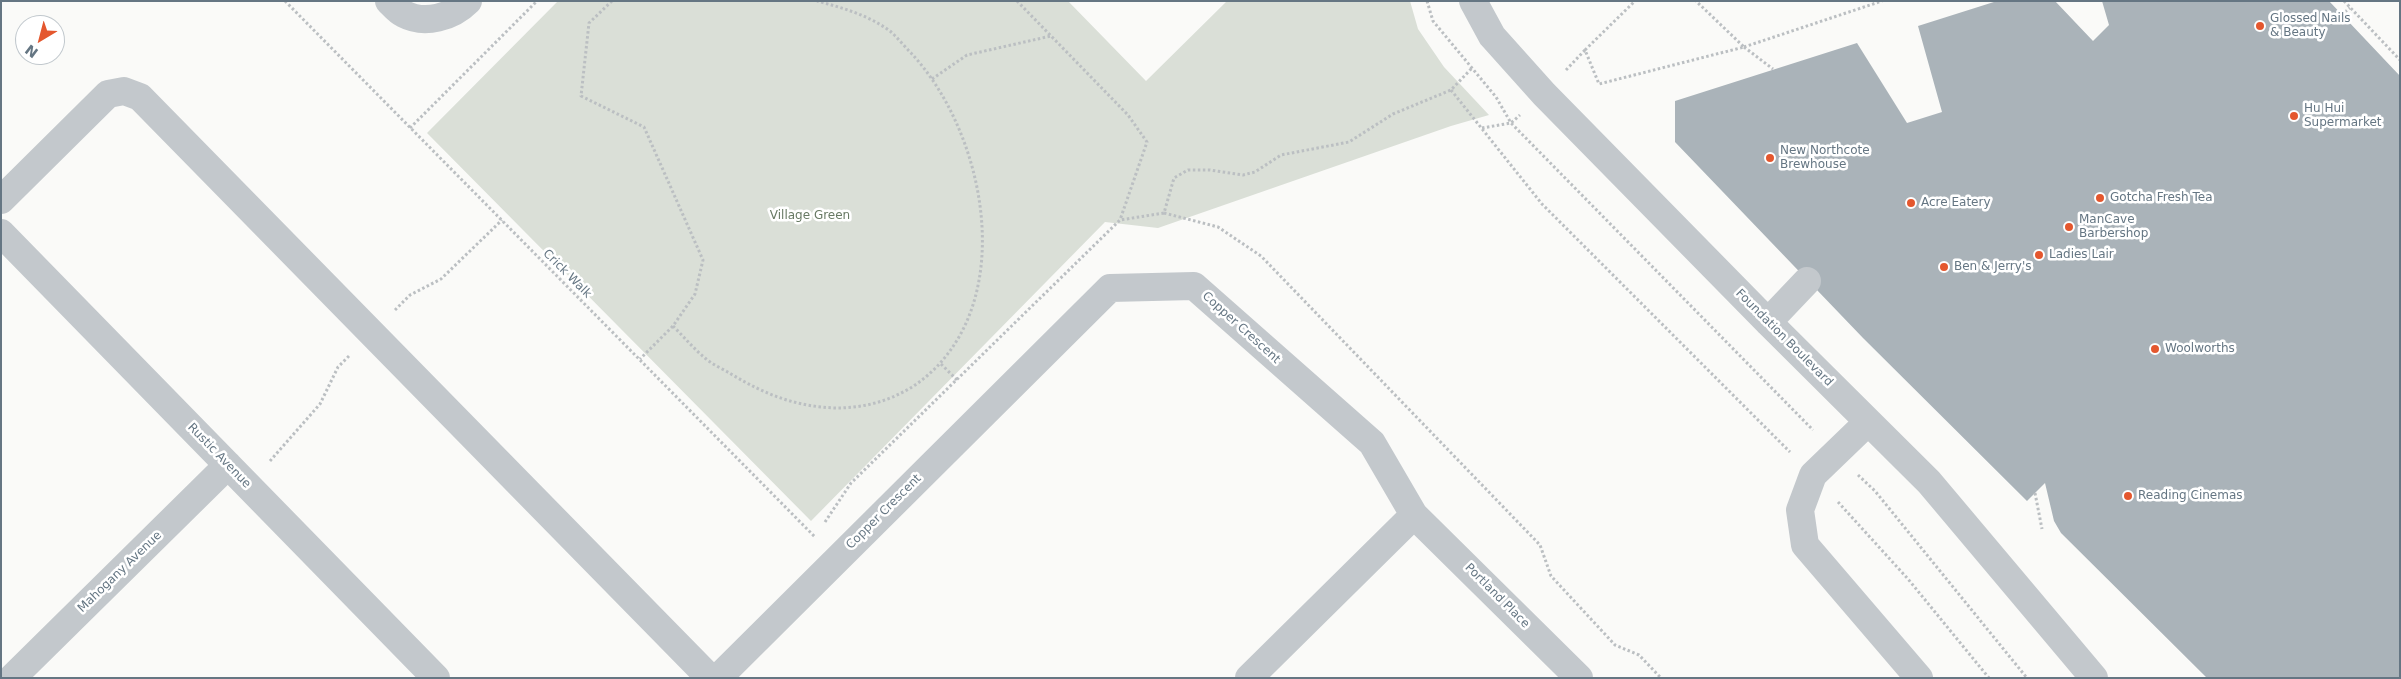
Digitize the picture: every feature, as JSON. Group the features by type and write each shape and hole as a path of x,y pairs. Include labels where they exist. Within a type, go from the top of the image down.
{"street":[{"path":"389,1 404,14 431,20 460,10 468,1"},
{"name":"Foundation Boulevard","path":"1472,1 1492,36 1544,94 1768,322 1929,482 2094,678"},
{"path":"1,200 108,94 124,91 140,97 710,678"},
{"name":"Rustic Avenue","path":"1,233 436,678"},
{"path":"1768,322 1807,281"},
{"name":"Copper Crescent","path":"718,678 1110,288 1194,286 1372,443 1414,515"},
{"path":"1868,422 1837,454 1813,475 1800,510 1805,545 1919,678"},
{"name":"Mahogany Avenue","path":"12,678 228,465"},
{"path":"1249,678 1414,515"},
{"name":"Portland Place","path":"1414,515 1579,678"}],"path":[{"name":"Crick Walk","path":"285,1 837,558"},
{"path":"410,128 537,1"},
{"path":"612,1 589,23 581,96 644,127 703,260 695,294 673,326 640,360"},
{"path":"673,326 706,359 746,383 780,399 812,408 849,408 885,401 916,386 941,364 956,342 969,315 980,282 982,234 977,185 964,142 946,100 920,63 890,32 854,11 817,1"},
{"path":"1017,1 1128,116 1147,142 1120,220"},
{"path":"1427,1 1433,20 1496,97 1511,123 1875,491 2027,678"},
{"path":"1585,50 1635,1"},
{"path":"1696,1 1744,47 1773,69"},
{"path":"1626,77 1744,47 1882,1"},
{"path":"2344,1 2400,60"},
{"path":"2342,15 2350,8"},
{"path":"932,79 967,55 1052,36"},
{"path":"1451,90 1542,204 1813,475 1908,579 1989,678"},
{"path":"1164,212 1218,227 1262,256 1540,545 1551,576 1615,645 1639,655 1661,678"},
{"path":"941,364 956,380"},
{"path":"2035,493 2042,529"}],"green space":[{"name":"Village Green","path":"558,1 1068,1 1146,81 1227,1 1410,1 1418,29 1444,67 1489,115 1451,126 1158,228 1105,222 811,521 427,133"}],"building":[{"path":"1997,1 2055,1 2093,41 2109,25 2102,1 2329,1 2400,76 2400,678 2207,678 2061,533 2054,521 2045,483 2027,501 1863,338 1675,142 1675,101 1857,43 1907,123 1942,112 1918,26"}],"place":[{"name":"Glossed Nails & Beauty","path":"2260,26"},
{"name":"Hu Hui Supermarket","path":"2294,116"},
{"name":"New Northcote Brewhouse","path":"1770,158"},
{"name":"Gotcha Fresh Tea","path":"2100,198"},
{"name":"Acre Eatery","path":"1911,203"},
{"name":"ManCave Barbershop","path":"2069,227"},
{"name":"Ladies Lair","path":"2039,255"},
{"name":"Ben & Jerry's","path":"1944,267"},
{"name":"Woolworths","path":"2155,349"},
{"name":"Reading Cinemas","path":"2128,496"}]}
